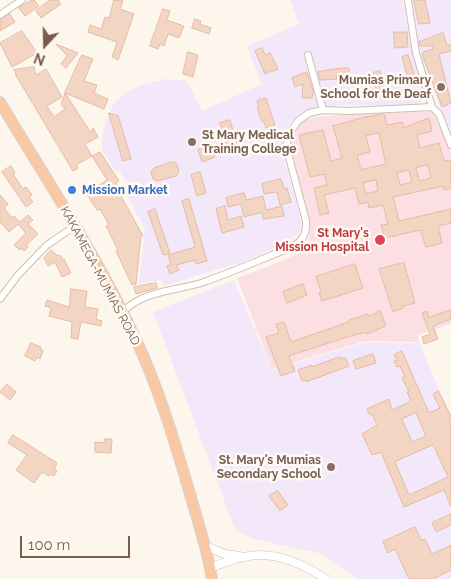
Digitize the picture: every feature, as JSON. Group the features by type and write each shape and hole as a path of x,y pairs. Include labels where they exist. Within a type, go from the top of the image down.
{"highway":[{"name":"KAKAMEGA-MUMIAS ROAD","path":"0,102 75,226 138,343 161,402 205,546 212,579"}],"street":[{"path":"0,15 22,0"},
{"path":"408,0 416,52 432,107 439,114 451,145"},
{"path":"308,55 323,110"},
{"path":"122,312 136,301 205,282 287,249 299,242 306,233 306,221 287,154 287,141 298,121 309,113 323,110 349,111 432,107"},
{"path":"0,299 18,274 47,245 75,226"},
{"path":"205,546 225,554 242,557"},
{"path":"210,568 242,557 258,555 277,557 309,568 326,579"}],"shaded area":[{"name":"St Mary Medical Training College","path":"290,0 403,0 424,98 416,105 338,105 300,114 287,129 282,143 286,166 302,223 301,231 295,237 271,250 245,261 164,286 161,280 139,284 145,229 126,194 130,190 119,170 116,172 103,152 101,142 113,104 125,93 142,85 165,79 187,81 202,111 262,84 247,46 299,24"},
{"name":"Mumias Primary School for the Deaf","path":"412,0 451,0 451,141 440,107 419,55"},
{"name":"St Mary's Mission Hospital","path":"432,112 451,153 451,324 418,335 419,342 365,341 272,369 237,278 298,254 309,242 308,225 288,146 292,133 302,121 314,117 372,113"},
{"name":"St. Mary's Mumias Secondary School","path":"234,280 272,370 366,342 419,343 451,416 451,579 357,579 322,554 254,539 240,533 234,527 153,312"}],"building":[{"path":"32,0 39,6 25,16 19,8"},
{"path":"50,0 58,0 61,4 41,18 36,11"},
{"path":"114,0 123,1 120,9 134,14 118,60 112,57 117,42 88,32 90,25 101,29 105,17 109,18"},
{"path":"414,0 425,0 430,23 419,24"},
{"path":"163,9 170,11 167,20 184,26 179,38 168,34 164,46 160,44 158,49 150,46"},
{"path":"10,14 15,22 0,31 0,20"},
{"path":"195,19 201,21 200,24 211,28 209,34 192,28"},
{"path":"22,31 37,53 12,67 0,43"},
{"path":"394,32 407,32 408,47 395,48"},
{"path":"443,33 447,45 451,45 451,51 439,54 451,103 442,107 422,54 433,49 433,46 420,46 419,42"},
{"path":"56,44 78,53 66,68 61,64 67,56"},
{"path":"262,48 265,55 270,53 278,69 265,74 255,51"},
{"path":"188,52 198,55 193,77 183,74"},
{"path":"82,55 93,59 84,81 97,85 94,93 108,99 104,109 65,93"},
{"path":"408,55 416,80 409,82 402,57"},
{"path":"34,67 36,75 46,69 62,97 47,106 54,117 65,109 61,104 65,93 91,133 93,128 98,137 85,144 92,156 76,165 78,168 73,171 15,74 14,70"},
{"path":"349,68 349,75 336,76 337,79 320,80 318,72"},
{"path":"380,71 384,88 376,89 372,73"},
{"path":"307,72 313,91 312,98 302,98 303,84 295,87 292,78"},
{"path":"266,98 275,125 266,128 257,108 259,107 257,101"},
{"path":"109,113 118,115 131,159 123,161"},
{"path":"384,114 387,125 403,122 403,128 429,118 432,131 417,135 420,148 439,143 444,161 451,160 451,188 444,190 443,186 393,197 399,221 451,209 451,223 438,226 442,243 426,247 420,230 385,238 381,225 388,224 383,205 369,208 368,202 359,204 355,188 324,195 329,213 320,215 314,188 327,185 324,174 310,177 299,135 323,130 331,161 342,158 333,126","holes":["379,133 386,164 361,170 357,155 370,152 366,136","428,165 431,178 419,181 416,168","409,170 412,182 400,185 397,173","376,180 378,191 366,194 363,183"]},
{"path":"230,120 238,147 228,150 220,123"},
{"path":"211,146 215,157 202,162 198,150"},
{"path":"100,152 119,181 116,183 123,195 121,196 143,236 141,236 136,284 132,285 116,251 118,250 106,226 109,225 100,209 97,210 86,193 107,180 92,156"},
{"path":"173,162 176,163 179,171 176,176 157,181 153,179 151,172 154,168"},
{"path":"11,166 15,173 13,174 23,189 26,187 32,195 29,197 33,202 26,207 2,172"},
{"path":"200,172 206,193 197,196 191,175"},
{"path":"281,179 284,189 287,188 291,202 280,205 277,192 264,194 262,184"},
{"path":"244,193 246,200 263,196 266,210 282,206 284,216 263,219 262,213 259,213 244,217 241,204 228,207 226,198"},
{"path":"0,195 8,204 4,208 12,218 14,216 20,222 28,215 33,220 28,224 38,234 26,245 28,247 24,251 22,248 20,250 14,245 26,233 18,224 9,232 0,222"},
{"path":"189,199 207,261 196,264 195,260 176,265 179,270 170,274 167,266 171,265 168,255 195,247 182,201"},
{"path":"225,206 228,220 241,216 244,227 222,233 216,209"},
{"path":"155,209 170,253 163,255 148,212"},
{"path":"51,250 64,259 71,273 62,277 55,262 48,266 44,258"},
{"path":"404,263 415,303 402,306 403,308 393,312 379,269"},
{"path":"355,264 363,288 322,301 316,277"},
{"path":"156,283 157,288 136,294 134,287"},
{"path":"303,284 307,295 287,303 283,292"},
{"path":"71,289 87,291 85,307 98,309 96,319 102,321 101,326 81,322 78,339 71,338 72,322 49,316 51,308 45,306 47,300 69,307"},
{"path":"451,310 451,319 433,326 438,339 424,344 422,337 430,334 422,313 427,311 429,317"},
{"path":"380,311 386,326 367,334 366,332 347,337 289,356 295,371 281,376 266,337 279,333 276,324 284,322 291,342 349,322 349,320 368,314 369,316"},
{"path":"31,343 41,347 40,349 43,351 40,359 37,357 35,361 25,356"},
{"path":"402,351 429,413 440,408 433,394 438,391 451,416 449,417 451,421 451,507 444,490 404,507 381,452 372,455 362,434 377,425 372,414 370,415 367,409 389,399 392,410 411,401 402,378 405,377 400,366 397,367 394,361 397,360 394,355","holes":["416,413 426,436 412,442 402,419","433,445 448,477 409,495 395,462"]},
{"path":"373,354 376,363 356,369 353,361"},
{"path":"340,357 341,359 345,357 349,366 306,382 306,380 302,381 298,370 312,365 313,367"},
{"path":"7,384 16,392 10,400 0,392"},
{"path":"13,435 57,463 54,469 57,471 54,476 51,474 49,476 42,472 34,483 16,470 27,455 8,443"},
{"path":"105,439 112,439 111,453 95,452 95,442 105,443"},
{"path":"278,491 288,505 280,511 269,496"},
{"path":"451,514 451,525 436,532 432,523"},
{"path":"415,527 421,540 425,539 432,554 451,545 451,570 433,579 409,579 395,549 388,553 383,542"}],"place":[{"name":"Mumias Primary School for the Deaf","path":"441,87"},
{"name":"St Mary Medical Training College","path":"192,142"},
{"name":"Mission Market","path":"72,190"},
{"name":"St Mary's Mission Hospital","path":"380,240"},
{"name":"St. Mary's Mumias Secondary School","path":"331,467"}]}
